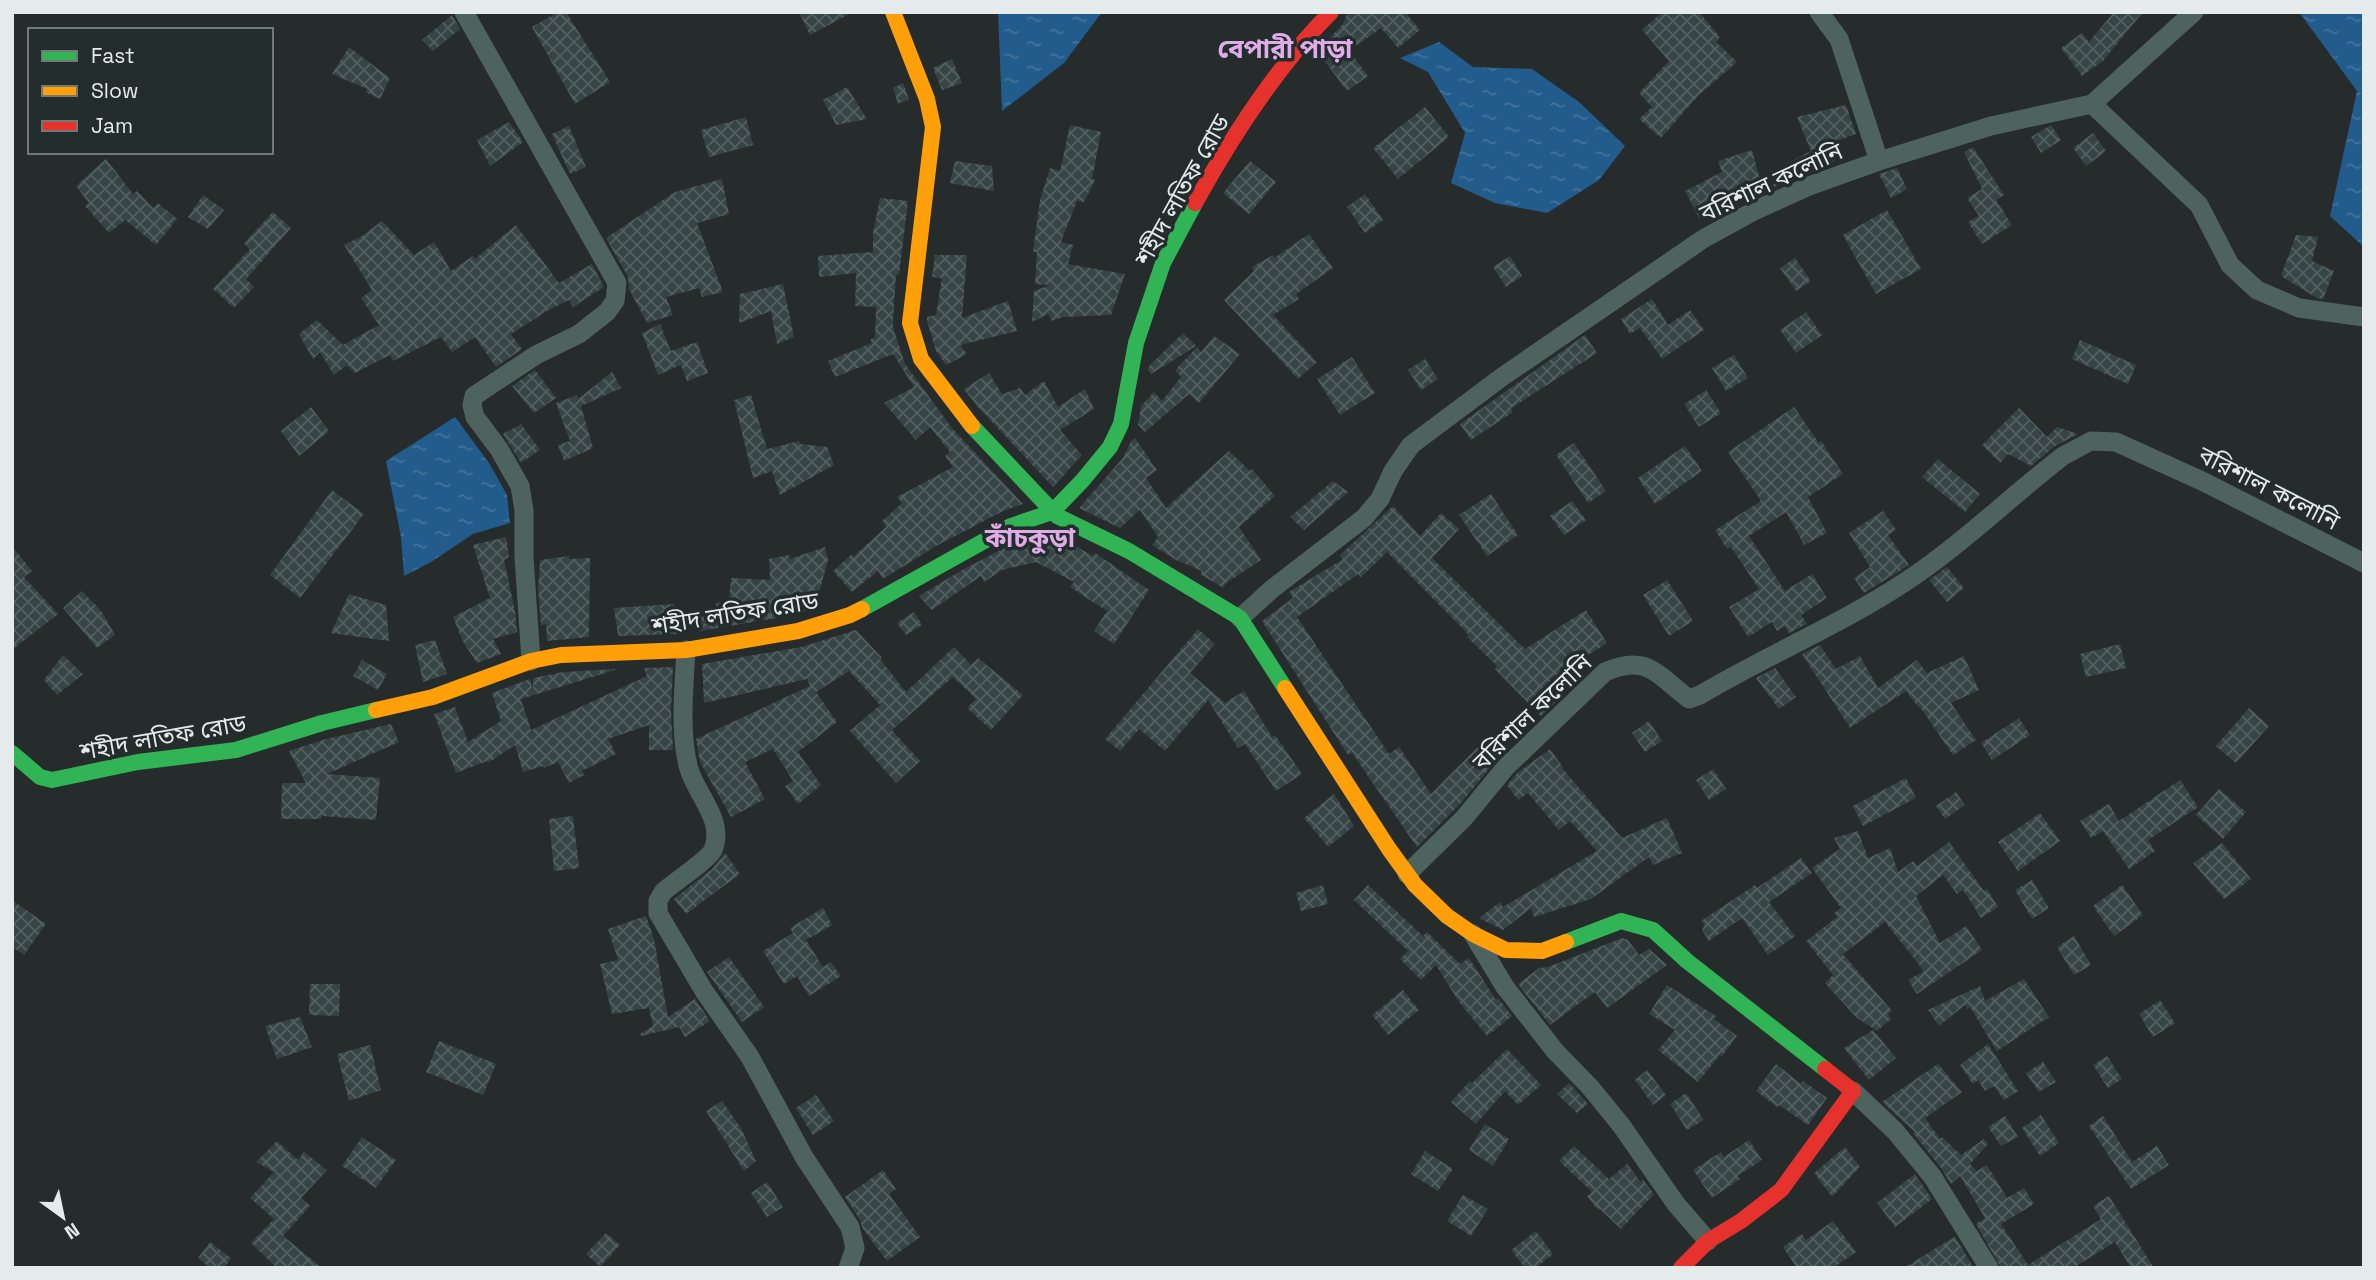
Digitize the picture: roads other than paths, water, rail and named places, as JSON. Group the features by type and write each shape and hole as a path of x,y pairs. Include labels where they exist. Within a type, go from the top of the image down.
{"street":[{"path":"464,12 617,283 615,302 607,313 579,334 536,355 474,396 472,405 475,417 499,449 520,486 524,510 524,557 531,661"},
{"path":"893,12 927,99 933,127 910,323 921,359 964,417 1057,516 1129,551 1240,618 1389,849 1407,874 1447,916 1473,934 1506,950 1542,951 1621,921 1653,930 1687,961 1853,1091 1895,1131 1932,1176 1989,1268"},
{"name":"শহীদ লতিফ রোড","path":"12,753 40,777 52,780 138,762 236,750 322,723 433,697 531,661 561,655 686,650 798,631 850,615 898,590 954,555 1011,527 1052,512 1110,447 1121,424 1136,343 1163,263 1197,199 1254,108 1310,33 1331,12"},
{"path":"1819,12 1839,39 1879,161"},
{"path":"2194,12 2092,104 2199,205 2230,265 2257,290 2299,308 2364,317"},
{"name":"বরিশাল কলোনি","path":"1240,618 1272,589 1364,519 1380,499 1393,471 1411,445 1502,377 1703,239 1809,186 1879,161 1992,126 2092,104"},
{"name":"বরিশাল কলোনি","path":"1407,874 1464,818 1506,767 1605,672 1623,664 1640,663 1671,683 1689,699 1700,695 1852,614 1907,581 2063,456 2091,441 2116,442 2139,451 2364,563"},
{"path":"686,650 682,716 689,769 714,822 716,834 712,852 663,892 658,901 658,913 704,991 750,1057 804,1157 850,1227 855,1248 848,1268"},
{"path":"1473,934 1505,987 1555,1051 1590,1087 1621,1125 1676,1204 1708,1241"},
{"path":"1681,1268 1708,1241 1741,1221 1781,1191 1853,1091"}],"water":[{"path":"998,12 1102,12 1064,63 1002,111"},
{"path":"2299,12 2364,12 2364,247 2330,216 2357,91"},
{"path":"1439,42 1473,67 1532,69 1579,102 1625,146 1599,180 1547,213 1495,203 1451,183 1465,133 1428,72 1400,58"},
{"path":"455,417 489,463 507,495 510,523 473,534 404,576 401,537 386,461"}],"district":[{"name":"বেপারী পাড়া","path":"1285,49"},
{"name":"কাঁচকুড়া","path":"1030,538"}]}
